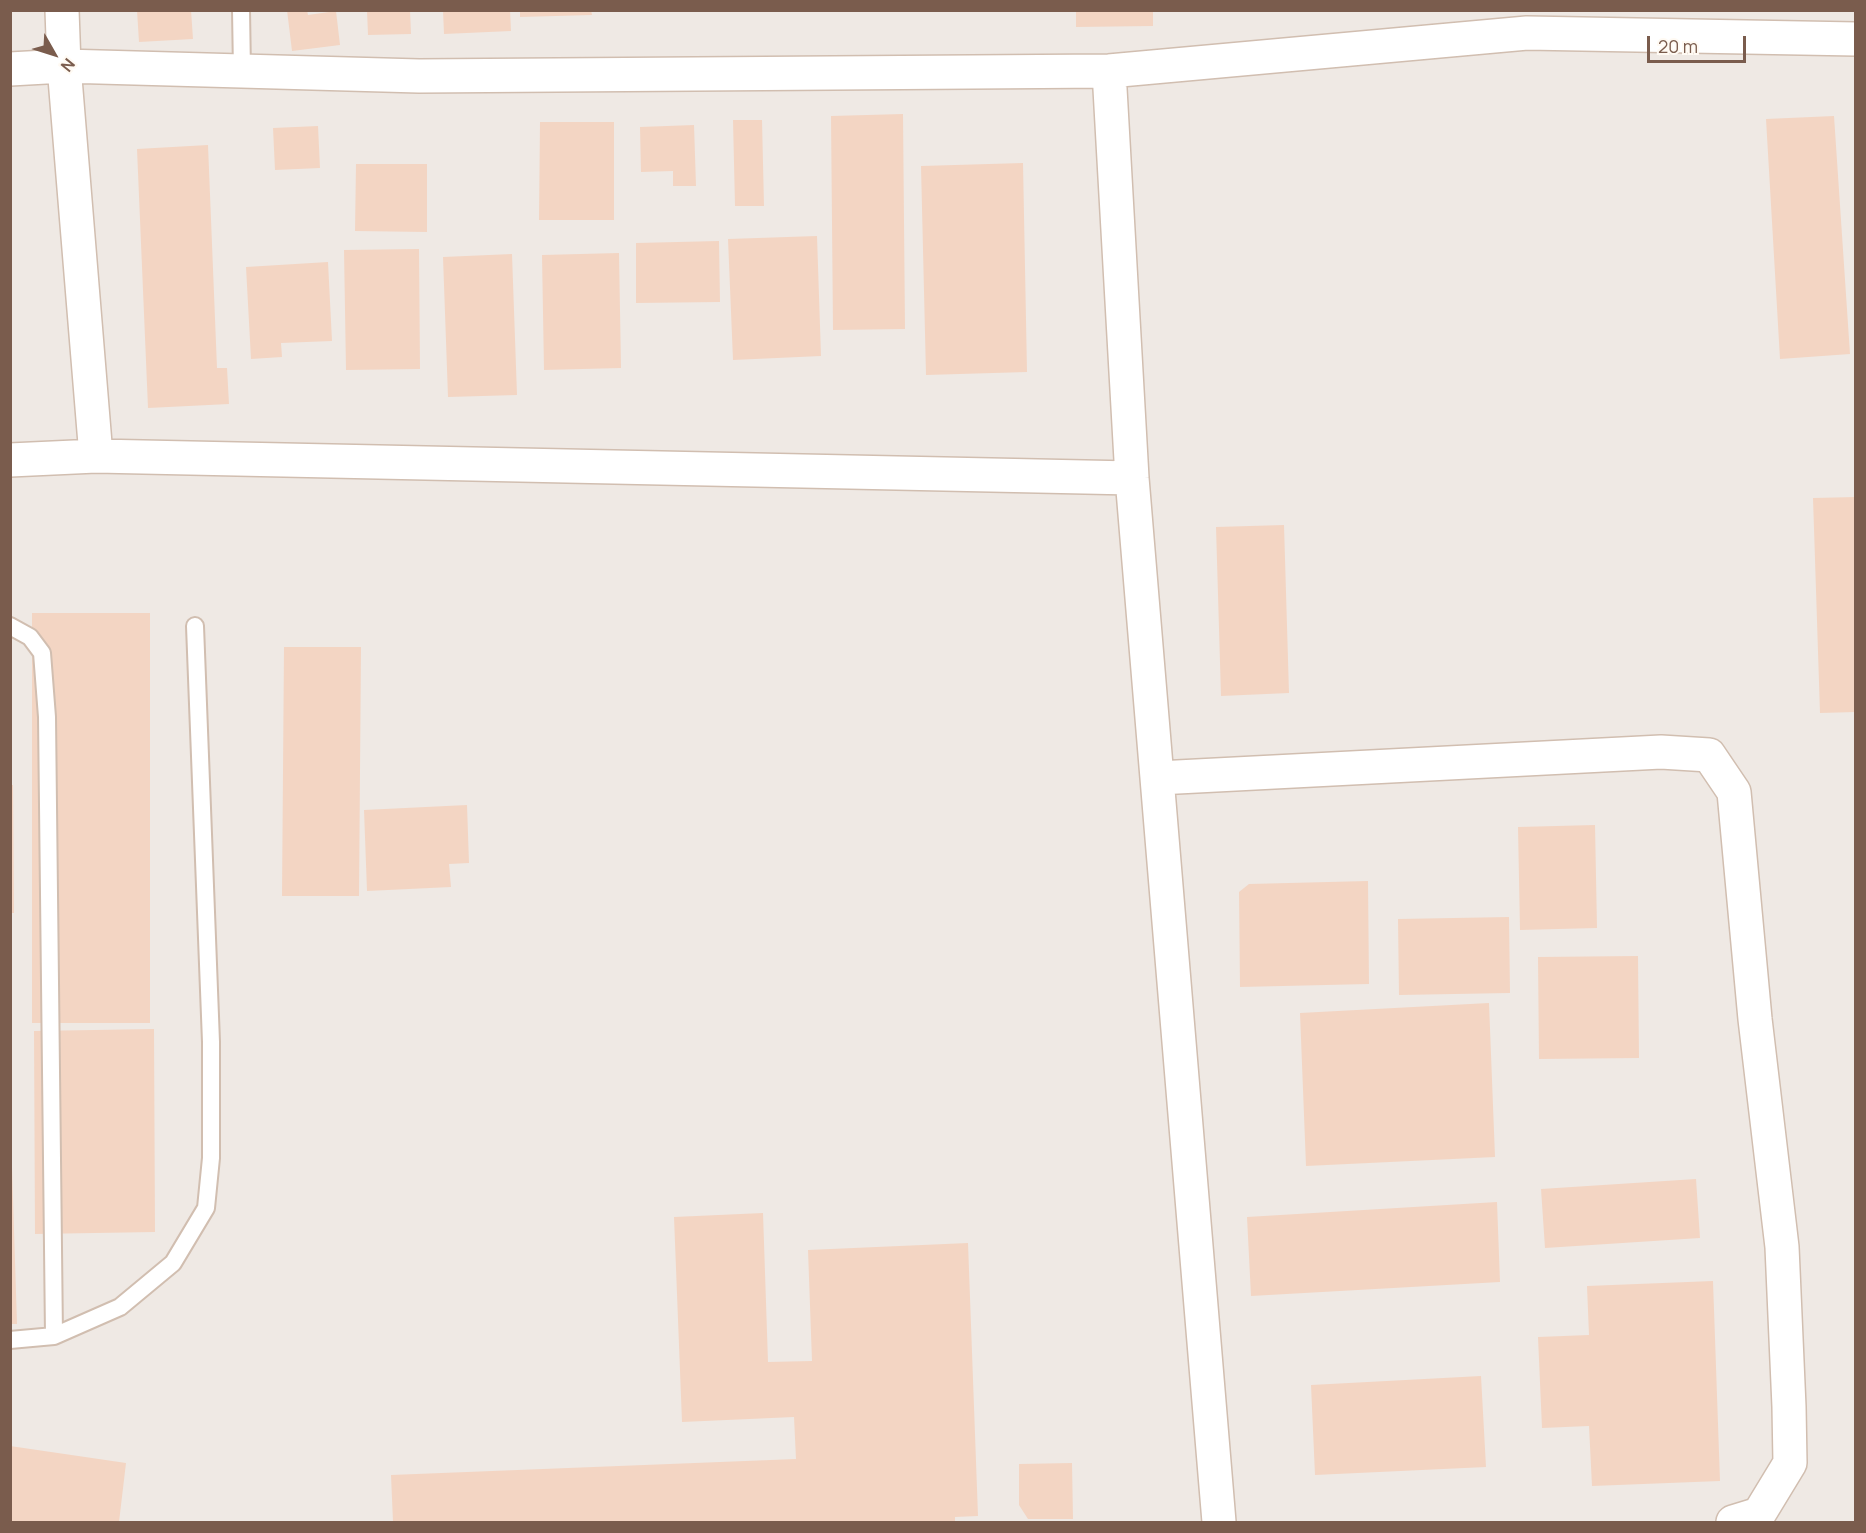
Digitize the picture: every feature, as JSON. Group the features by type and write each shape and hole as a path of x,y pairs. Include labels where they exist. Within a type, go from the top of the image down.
{"street":[{"path":"62,10 64,66 96,456"},
{"path":"10,69 64,66 419,76 1109,71 1528,22 1856,39"},
{"path":"1109,71 1132,478 1219,1522"},
{"path":"10,460 96,456 1132,478"},
{"path":"1158,778 1660,752 1709,755 1734,792 1755,1019 1782,1247 1789,1407 1790,1462 1759,1514 1733,1522"}],"lane":[{"path":"241,10 242,71"},
{"path":"10,626 30,637 42,653 47,717 54,1335"},
{"path":"10,1340 54,1335 120,1307 173,1263 206,1208 211,1158 211,1042 195,626"}],"shaded area":[{"path":"11,11 1855,11 1855,1522 11,1522"}],"building":[{"path":"137,10 191,10 193,39 139,42"},
{"path":"287,10 307,10 308,15 336,11 340,45 292,51"},
{"path":"367,10 410,10 411,34 368,35"},
{"path":"443,10 510,10 511,31 444,34"},
{"path":"520,10 591,10 592,15 520,17"},
{"path":"1076,10 1153,10 1153,26 1076,27"},
{"path":"903,114 905,329 833,330 831,116"},
{"path":"1834,116 1850,354 1780,359 1766,119"},
{"path":"733,120 762,120 764,206 735,206"},
{"path":"540,122 614,122 614,220 539,220"},
{"path":"694,125 696,186 673,186 673,171 641,172 640,127"},
{"path":"318,126 320,168 275,170 273,128"},
{"path":"208,145 217,368 227,368 229,404 148,408 137,149"},
{"path":"1023,163 1027,372 926,375 921,166"},
{"path":"356,164 427,164 427,232 355,231"},
{"path":"817,236 821,356 733,360 728,239"},
{"path":"719,241 720,302 636,303 636,243"},
{"path":"419,249 420,369 346,370 344,250"},
{"path":"619,253 621,368 544,370 542,255"},
{"path":"512,254 517,395 448,397 443,257"},
{"path":"328,262 332,341 281,343 282,357 251,359 246,267"},
{"path":"1856,497 1856,712 1820,713 1813,498"},
{"path":"1284,525 1289,693 1221,696 1216,527"},
{"path":"32,613 150,613 150,1023 32,1023"},
{"path":"284,647 361,647 359,896 282,896"},
{"path":"10,785 13,785 14,913 10,913"},
{"path":"467,805 469,863 449,864 451,887 367,891 364,810"},
{"path":"1595,825 1597,928 1520,930 1518,827"},
{"path":"1368,881 1369,984 1240,987 1239,892 1249,884"},
{"path":"1509,917 1510,993 1399,995 1398,919"},
{"path":"1638,956 1639,1058 1539,1059 1538,957"},
{"path":"1489,1003 1495,1157 1306,1166 1300,1013"},
{"path":"154,1029 155,1232 35,1234 34,1031"},
{"path":"10,1167 12,1167 17,1324 10,1324"},
{"path":"1696,1179 1700,1238 1545,1248 1541,1189"},
{"path":"1497,1202 1500,1282 1251,1296 1247,1217"},
{"path":"763,1213 768,1362 812,1361 808,1250 968,1243 978,1516 955,1517 955,1522 393,1522 391,1475 796,1459 794,1417 682,1422 674,1217"},
{"path":"1713,1281 1720,1481 1592,1486 1589,1426 1542,1428 1538,1337 1589,1335 1587,1286"},
{"path":"1481,1376 1486,1467 1315,1475 1311,1385"},
{"path":"10,1446 126,1463 119,1522 10,1522"},
{"path":"1072,1463 1073,1519 1028,1519 1019,1505 1019,1464"}]}
